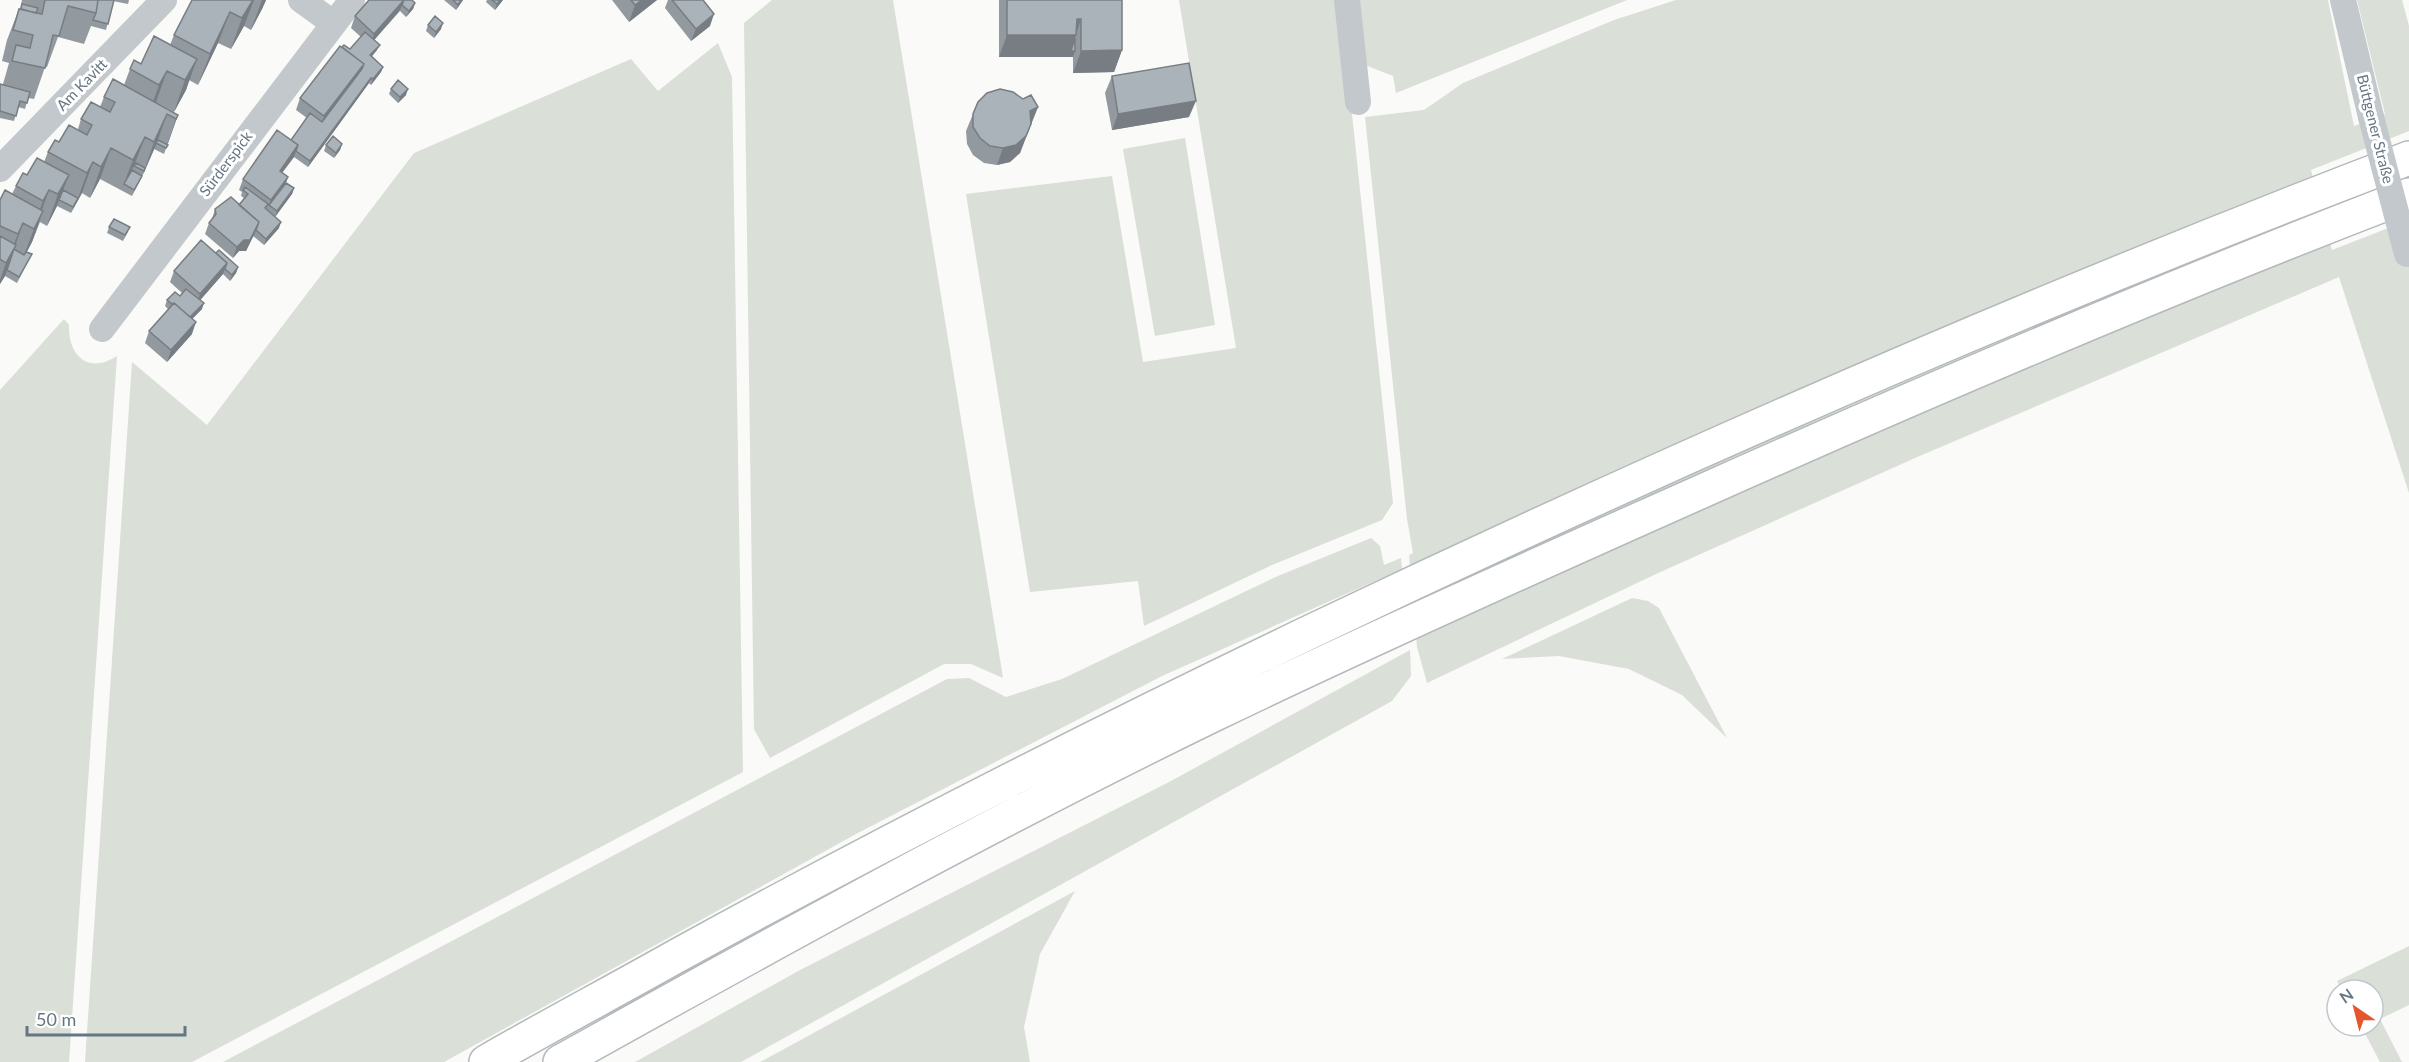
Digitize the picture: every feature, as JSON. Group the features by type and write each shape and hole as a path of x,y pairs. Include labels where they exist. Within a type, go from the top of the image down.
{"highway":[{"path":"486,1062 815,880 1199,684 1466,557 1841,388 2260,215 2409,158"},
{"path":"560,1062 800,928 1042,801 1202,721 1363,645 1863,419 2276,246 2409,195"},
{"path":"596,1062 648,1013"}],"street":[{"name":"Am Kavitt","path":"0,169 164,0"},
{"path":"301,0 333,23"},
{"name":"Sürderspick","path":"102,329 352,0"},
{"path":"1347,0 1358,102"},
{"name":"Büttgener Straße","path":"2343,0 2408,256"}],"shaded area":[{"path":"772,0 893,0 1003,678 971,664 944,664 770,758 754,729 744,23"},
{"path":"1179,0 1340,0 1393,503 1382,520 1272,565 1144,626 1138,581 1030,592 966,194 1112,176 1143,362 1236,348"},
{"path":"1353,0 1627,0 1396,93 1393,76 1360,63"},
{"path":"1676,0 2328,0 2354,126 2385,114 2357,0 2402,0 2409,26 2409,131 2311,170 2332,250 2409,220 2409,493 2339,277 1915,458 1656,574 1427,683 1417,647 1409,555 1413,553 1407,519 1365,117 1424,110 1463,83 1614,20"},
{"path":"718,43 732,77 743,772 192,1062 85,1062 132,362 207,425 414,153 631,59 658,91"},
{"path":"1185,138 1215,325 1155,336 1123,149"},
{"path":"64,319 69,325 72,345 82,359 97,363 117,356 69,1062 0,1062 0,390"},
{"path":"1371,538 1380,546 1384,565 1401,558 1402,569 1162,676 856,834 444,1062 223,1062 947,679 969,678 1006,697 1062,679 1278,576"},
{"path":"1632,598 1648,601 1659,608 1727,738 1682,695 1629,669 1559,656 1502,659"},
{"path":"1410,650 1411,676 1392,701 741,1062 635,1062 800,970 1171,781"},
{"path":"1075,891 1040,954 1024,1027 1030,1062 760,1062"},
{"path":"2409,946 2409,1005 2385,1017 2385,978 2343,978"},
{"path":"2385,1029 2402,1062 2380,1062 2367,1038 2385,1038"}],"building":[{"path":"45,0 98,0 96,13 68,6 59,36 53,35 45,68 12,61 16,45 30,48 33,35 13,30 19,9 42,14"},
{"path":"98,0 114,0 108,24 93,20"},
{"path":"192,0 253,0 242,18 230,12 210,54 174,35"},
{"path":"369,0 404,0 374,34 355,16"},
{"path":"404,0 412,0 415,3 409,11 402,5"},
{"path":"631,0 642,0 635,5"},
{"path":"672,0 703,0 714,14 696,29"},
{"path":"1007,0 1122,0 1122,50 1081,51 1081,19 1077,19 1076,35 1007,35"},
{"path":"22,4 38,8 36,13 21,9"},
{"path":"435,16 443,23 436,32 428,25"},
{"path":"365,32 380,45 370,55 383,67 373,79 371,78 310,161 296,151 298,145 291,140 310,113 322,122 362,69 364,64 342,47 344,45 350,49"},
{"path":"154,36 197,59 185,80 167,71 159,85 130,69 134,60 141,64"},
{"path":"1075,38 1075,51 1071,51"},
{"path":"340,46 364,64 324,116 300,98"},
{"path":"1189,63 1196,101 1118,114 1112,76"},
{"path":"113,79 178,115 176,119 167,114 154,142 145,137 133,160 111,148 101,167 93,162 87,173 48,152 55,140 59,142 69,125 87,135 92,125 81,119 91,102 110,112 115,102 104,97"},
{"path":"398,80 408,89 400,97 391,89"},
{"path":"0,84 30,92 27,103 20,101 16,116 0,111"},
{"path":"1000,89 1013,92 1023,99 1031,95 1038,107 1030,111 1031,124 1026,136 1016,145 1003,148 990,146 980,138 973,127 973,114 978,102 987,93"},
{"path":"277,130 298,145 280,171 288,177 271,200 243,179"},
{"path":"333,136 342,144 336,153 326,145"},
{"path":"158,140 168,145 166,148 156,143"},
{"path":"37,158 69,175 58,194 49,190 43,201 16,186 23,173 27,175"},
{"path":"136,163 145,168 144,171 134,166"},
{"path":"132,170 142,176 134,190 124,184"},
{"path":"286,183 294,188 277,211 269,205"},
{"path":"245,187 268,204 265,208 281,222 266,239 256,230 259,222 239,205 248,194 243,190"},
{"path":"5,190 43,211 34,229 23,223 18,234 0,226 0,200"},
{"path":"63,190 78,198 73,207 59,200"},
{"path":"231,197 259,222 250,240 244,240 237,247 209,223 216,214 215,209"},
{"path":"114,219 130,227 125,235 109,227"},
{"path":"0,236 16,245 6,263 0,259"},
{"path":"201,240 227,263 200,294 174,271"},
{"path":"14,249 24,255 26,252 32,254 19,277 7,270"},
{"path":"219,250 238,267 232,275 225,269 227,263 216,253"},
{"path":"186,289 204,303 190,317 167,300 175,292 180,296"},
{"path":"174,303 196,322 171,350 149,331"}]}
